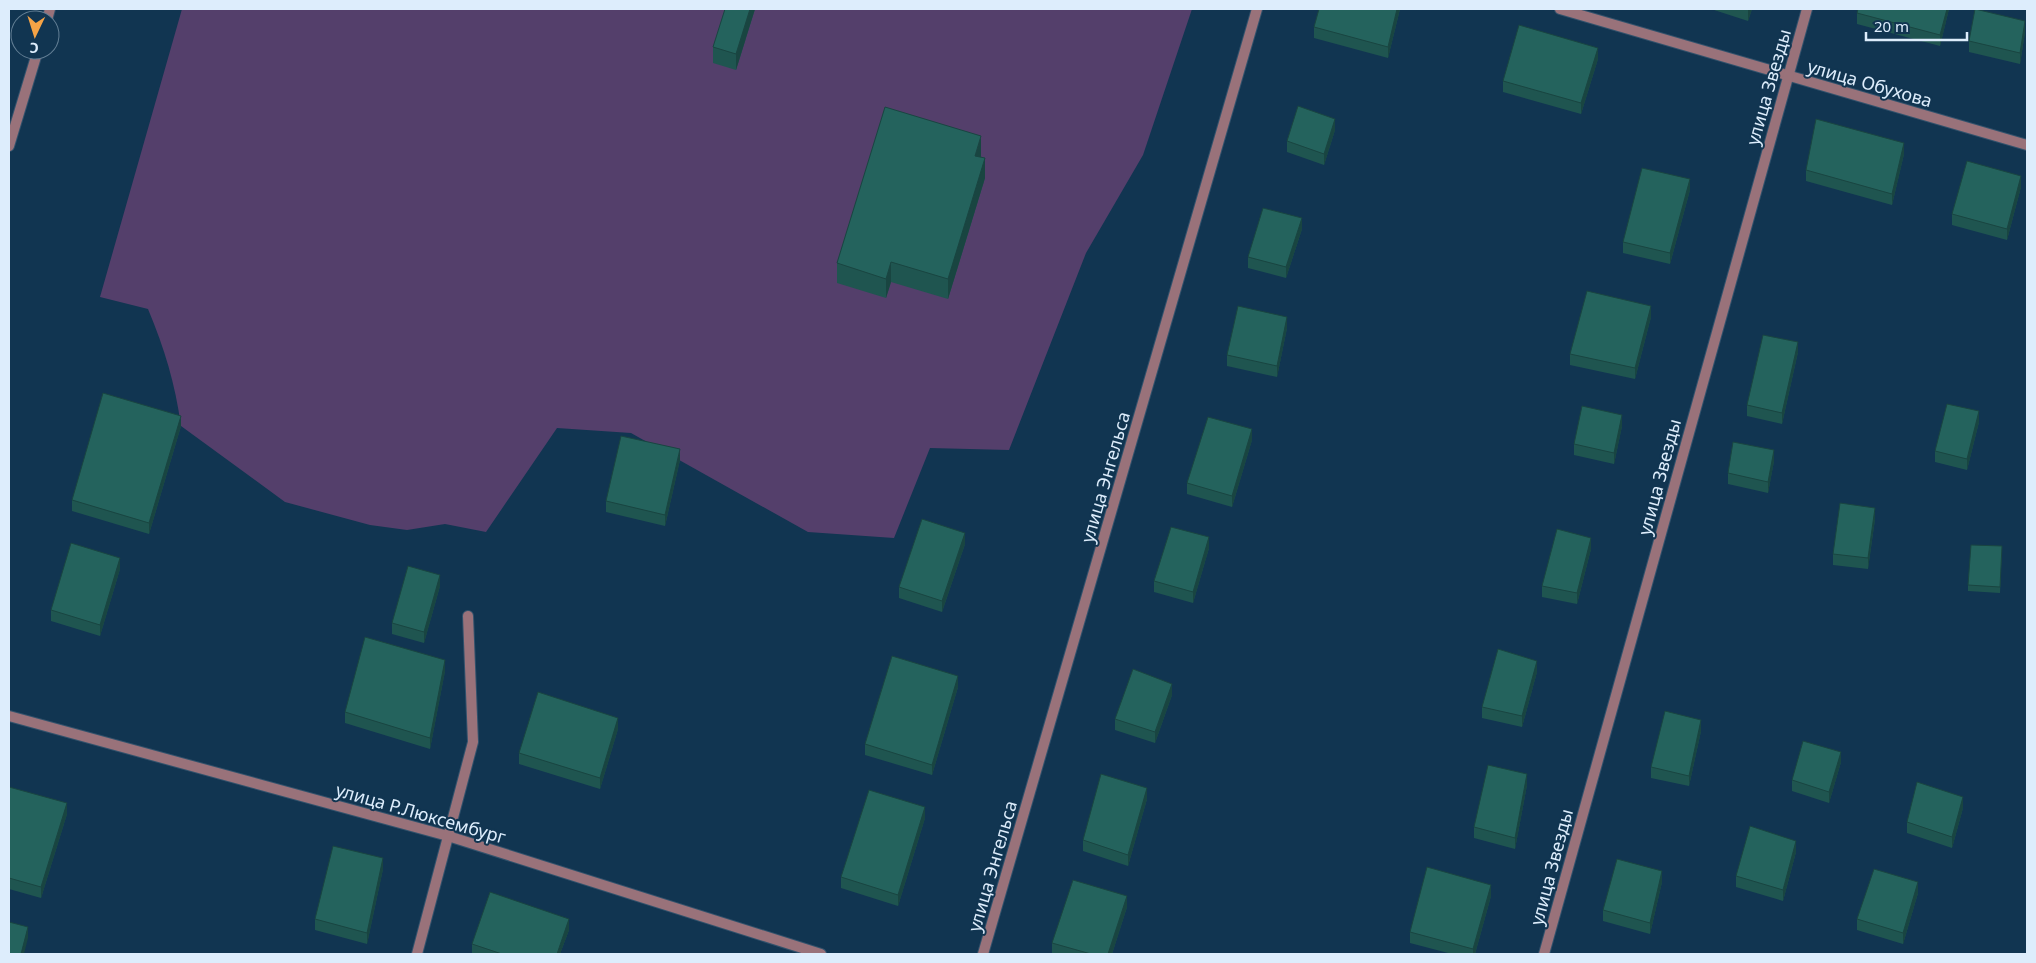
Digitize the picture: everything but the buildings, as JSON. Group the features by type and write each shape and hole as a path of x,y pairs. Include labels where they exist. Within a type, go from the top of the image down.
{"street":[{"name":"улица Энгельса","path":"983,954 1257,9"},
{"name":"улица Обухова","path":"1560,9 2027,145"},
{"name":"улица Звезды","path":"1544,954 1807,9"},
{"path":"9,146 35,60"},
{"path":"417,954 473,742 468,616"},
{"name":"улица Р.Люксембург","path":"9,716 448,836 821,954"}],"shaded area":[{"path":"182,9 1192,9 1143,155 1086,253 1009,450 930,448 894,538 808,532 631,433 557,428 486,532 445,524 407,530 370,525 285,502 181,426 169,367 148,309 100,297"}]}
